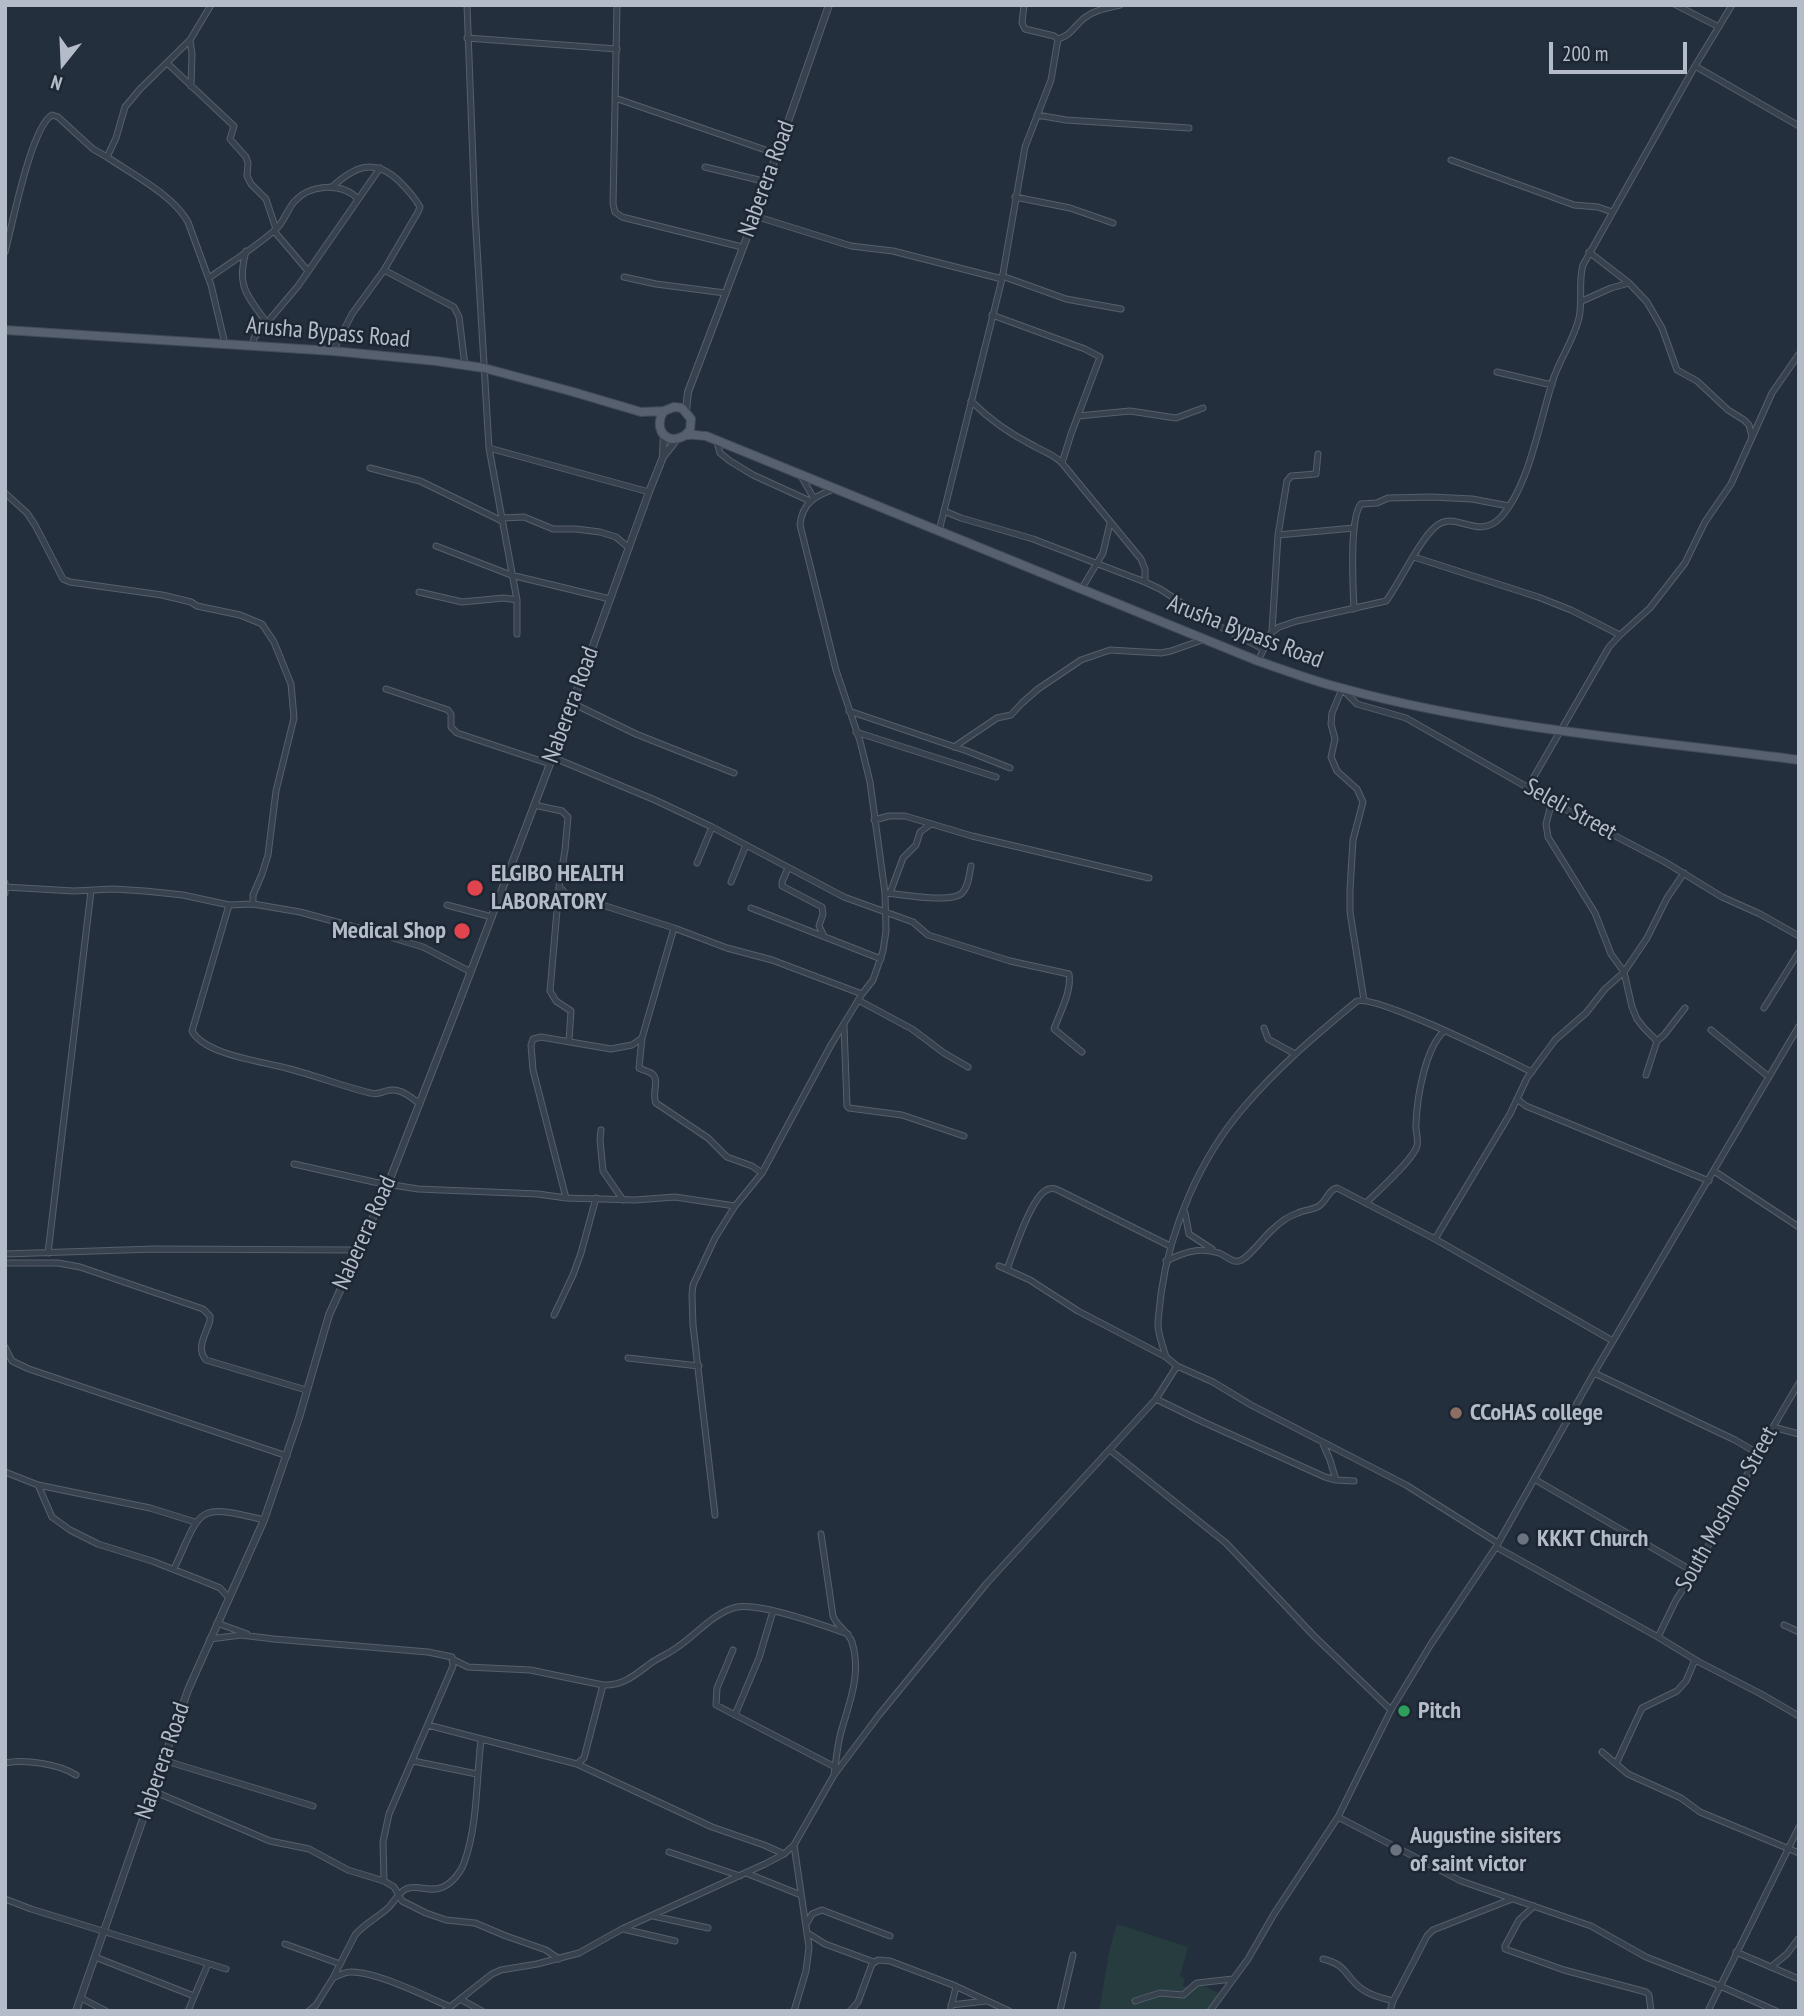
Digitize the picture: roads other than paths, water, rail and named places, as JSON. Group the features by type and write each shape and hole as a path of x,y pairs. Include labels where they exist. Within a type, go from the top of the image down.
{"main road":[{"name":"Arusha Bypass Road","path":"5,330 333,351 436,361 484,368 641,412 664,411 674,407"},
{"path":"674,407 686,411"},
{"path":"661,430 660,415 664,411"},
{"name":"Arusha Bypass Road","path":"686,411 706,436 717,442 1258,661 1342,689 1460,715 1616,739 1799,760"},
{"name":"Arusha Bypass Road","path":"641,412 661,430 677,439"},
{"path":"677,439 690,430 691,419"},
{"name":"Arusha Bypass Road","path":"687,434 706,436"}],"street":[{"path":"107,157 125,107 190,40 211,5"},
{"path":"467,5 489,448 517,600 517,634"},
{"path":"617,5 615,212 622,217 742,247"},
{"name":"Naberera Road","path":"686,411 688,392 755,216 829,5"},
{"path":"1024,5 1022,23 1025,29 1058,39 1068,36 1092,13 1120,5"},
{"path":"1676,5 1719,27"},
{"path":"1272,631 1297,621 1386,601 1427,536 1440,523 1486,527 1498,521 1509,506 1527,467 1563,353 1575,330 1582,301 1581,272 1589,252 1732,5"},
{"path":"467,38 617,49"},
{"path":"939,531 1002,277 1026,143 1053,76 1058,39"},
{"path":"190,40 191,86"},
{"path":"167,64 234,126 230,139 246,157 247,176 251,184 266,199 275,230 308,271"},
{"path":"1695,66 1799,126"},
{"path":"615,97 777,154"},
{"path":"5,252 24,173 46,119 52,115 58,117 93,149 152,188 183,213 209,278 225,344"},
{"path":"1037,115 1066,120 1189,128"},
{"path":"1451,160 1574,205 1598,207 1612,212"},
{"path":"332,187 354,170 365,167 380,168 404,185 419,207 384,270 352,314 333,351"},
{"path":"705,167 767,182"},
{"path":"253,346 254,338 298,286 380,168"},
{"path":"209,278 275,230 294,203 309,190 332,187 346,190 358,199"},
{"path":"1015,197 1060,205 1113,223"},
{"path":"755,216 851,246 905,254 1002,277 1066,299 1121,309"},
{"path":"246,251 242,267 243,285 267,323"},
{"path":"1589,252 1629,283 1647,302 1668,342 1676,368 1698,382 1728,410 1744,420 1749,425 1752,438"},
{"path":"384,270 454,307 459,317 466,366"},
{"path":"624,277 725,293"},
{"path":"1582,301 1629,283"},
{"path":"992,315 1100,356 1062,463"},
{"path":"1528,787 1609,647 1650,608 1685,563 1705,522 1731,484 1772,393 1799,354"},
{"path":"1497,372 1552,385"},
{"name":"Naberera Road","path":"674,407 688,392"},
{"path":"971,401 998,425 1032,446 1052,454 1062,463 1141,559 1144,582"},
{"path":"1077,416 1130,411 1176,418 1203,408"},
{"name":"Naberera Road","path":"661,430 663,457"},
{"name":"Naberera Road","path":"76,2011 188,1690 264,1520 287,1456 329,1315 388,1185 492,917 649,492 663,457 677,439"},
{"path":"717,442 720,453 752,475 812,499"},
{"path":"489,448 649,492"},
{"path":"1258,661 1272,631 1278,535 1287,480 1291,476 1316,474 1318,454"},
{"path":"370,468 420,481 502,519 524,517 552,529 600,532 616,537 629,548"},
{"path":"801,475 812,499"},
{"path":"715,1515 693,1325 693,1285 715,1238 735,1206 762,1173 845,1022 873,980 881,959 888,893 874,820 870,782 836,670 800,529 801,513 812,499 834,489"},
{"path":"5,493 27,513 63,579 191,602 197,606 248,618 262,624 267,630 291,684 294,718 276,791 268,855 253,895 253,904"},
{"path":"1353,609 1354,528 1359,506 1363,503 1379,502 1388,498 1440,497 1472,499 1509,506"},
{"path":"944,511 975,523 1033,539 1144,582 1263,649"},
{"path":"1082,588 1101,558 1110,523"},
{"path":"1278,535 1354,528"},
{"path":"436,546 511,575 610,599"},
{"path":"1414,557 1538,597 1620,635"},
{"path":"419,592 462,602 504,598 517,600"},
{"path":"954,747 997,718 1011,715 1038,689 1080,660 1110,650 1161,653 1205,639"},
{"path":"1342,689 1332,713 1331,724 1335,739 1331,757 1337,771 1357,789 1363,802 1353,840 1350,890 1352,925 1364,1000"},
{"name":"Seleli Street","path":"1342,689 1359,705 1406,718 1723,897 1799,936"},
{"path":"386,690 448,710 451,715 450,727 457,733 551,760 642,794 712,827 844,897 917,924 928,935 1010,961 1069,974 1071,979 1054,1029 1082,1052"},
{"path":"572,703 636,734 734,773"},
{"path":"849,711 1010,768"},
{"path":"856,732 996,777"},
{"path":"1552,801 1546,824 1548,837 1595,913 1611,954 1624,972 1637,1018 1657,1041"},
{"path":"534,805 562,811 568,817 550,991 556,1001 571,1011 569,1041"},
{"path":"874,820 897,816 1149,878"},
{"path":"888,893 903,858 917,843 920,832 932,824"},
{"path":"697,863 712,827"},
{"path":"731,882 746,845"},
{"path":"888,893 953,898 964,892 971,866"},
{"path":"788,867 782,886 822,907 819,926 824,936"},
{"path":"1435,1239 1517,1099 1525,1080 1555,1040 1586,1013 1606,987 1624,972 1684,873"},
{"path":"5,893 5,886 92,891 114,889 171,893 229,905 253,904 300,912 377,933 430,950 471,972"},
{"path":"559,887 565,893 799,970 862,994"},
{"path":"48,1254 92,891"},
{"path":"229,905 192,1031 196,1039 243,1058 287,1068 373,1094 401,1091 419,1104"},
{"path":"447,905 492,917"},
{"path":"751,908 881,959"},
{"path":"674,928 642,1038 639,1068 656,1078 653,1098 656,1103 708,1138 727,1157 752,1166 762,1173"},
{"path":"1764,1008 1799,953"},
{"path":"858,1000 912,1029 968,1067"},
{"path":"1166,1357 1158,1329 1166,1261 1170,1245 1202,1170 1238,1115 1295,1054 1357,1001 1364,1000 1395,1010 1532,1072"},
{"path":"1646,1075 1657,1041 1685,1009"},
{"path":"845,1022 849,1108 902,1115 964,1136"},
{"path":"1210,2011 1248,1959 1274,1914 1338,1817 1391,1710 1497,1545 1594,1373 1799,1026"},
{"path":"1264,1028 1268,1038 1295,1054"},
{"path":"1711,1030 1769,1077"},
{"path":"1366,1203 1416,1148 1416,1123 1422,1082 1435,1041 1444,1031"},
{"path":"566,1198 537,1084 531,1045 533,1039 537,1037 569,1041 611,1049 632,1045 642,1038"},
{"path":"1517,1099 1526,1106 1709,1181"},
{"path":"601,1130 603,1171 624,1200"},
{"path":"294,1164 388,1185 446,1191 624,1200 675,1197 735,1206"},
{"path":"1714,1171 1799,1227"},
{"path":"1007,1269 1032,1208 1047,1189 1054,1188 1170,1245"},
{"path":"1185,1210 1188,1230 1192,1237 1234,1261 1242,1260 1271,1230 1293,1214 1321,1204 1333,1188 1337,1188 1435,1239 1613,1341"},
{"path":"554,1315 581,1253 596,1198"},
{"path":"1166,1261 1202,1249 1218,1253"},
{"path":"5,1254 154,1250 357,1250"},
{"path":"5,1262 58,1263 80,1267 203,1309 211,1320 201,1348 202,1356 206,1360 306,1390"},
{"path":"999,1266 1030,1280 1078,1311 1166,1357 1177,1366 1213,1382 1322,1443 1406,1485 1497,1545 1695,1660 1799,1716"},
{"path":"5,1347 12,1361 29,1370 287,1456"},
{"path":"628,1358 699,1366"},
{"path":"333,1978 350,1972 361,1973 394,1983 447,2009 496,1972 579,1953 622,1928 783,1854 794,1845 834,1775 879,1715 987,1583 1156,1399 1177,1366"},
{"path":"1594,1373 1759,1454"},
{"name":"South Moshono Street","path":"1658,1637 1676,1600 1799,1383"},
{"path":"1156,1399 1298,1465 1336,1480 1354,1481"},
{"path":"1773,1427 1799,1434"},
{"path":"1322,1443 1336,1480"},
{"path":"1110,1450 1226,1543 1314,1636 1391,1710"},
{"path":"5,1472 38,1485 149,1508 195,1522"},
{"path":"1534,1479 1694,1572"},
{"path":"38,1485 52,1517 60,1524 98,1544 174,1569 217,1587 228,1597"},
{"path":"174,1569 195,1522 204,1513 215,1510 264,1520"},
{"path":"821,1534 833,1616 848,1634 855,1656 855,1683 837,1749 834,1775"},
{"path":"217,1623 251,1635 274,1639 428,1652 448,1655 468,1667 530,1670 603,1685 613,1685 632,1678 733,1608 748,1607 773,1611 848,1634"},
{"path":"735,1715 759,1658 773,1611"},
{"path":"1784,1625 1799,1632"},
{"path":"210,1639 251,1635"},
{"path":"733,1650 717,1688 715,1699 718,1707 835,1767"},
{"path":"384,1881 385,1828 389,1814 453,1666 453,1660"},
{"path":"1616,1764 1642,1708 1678,1691 1686,1681 1695,1660"},
{"path":"577,1765 584,1758 603,1685"},
{"path":"428,1725 577,1765 712,1827 783,1854"},
{"path":"309,2011 316,2005 333,1978 361,1928 408,1888 442,1888 462,1869 474,1813 481,1740"},
{"path":"1602,1752 1628,1774 1681,1798 1704,1814 1799,1853"},
{"path":"163,1760 313,1806"},
{"path":"5,1763 20,1761 61,1767 76,1775"},
{"path":"413,1761 477,1774"},
{"path":"153,1791 270,1841 309,1849 348,1870 384,1881 394,1887 398,1896 406,1903 438,1917 475,1923 546,1950 559,1959"},
{"path":"1338,1817 1461,1881 1591,1926 1646,1957 1776,2011"},
{"path":"1708,2011 1799,1827"},
{"path":"794,1845 809,1934 806,1971 794,2011"},
{"path":"669,1852 801,1895"},
{"path":"5,1899 226,1969"},
{"path":"1390,2011 1427,1936 1433,1930 1512,1899"},
{"path":"1534,1906 1519,1920 1505,1946 1506,1949 1564,1970 1646,1992 1649,1994 1651,2011"},
{"path":"807,1923 811,1914 822,1910 890,1936"},
{"path":"651,1916 708,1928"},
{"path":"622,1928 675,1941"},
{"path":"809,1934 825,1944 874,1962 882,1959 890,1961 1009,2011"},
{"path":"1771,1967 1787,1954 1799,1938"},
{"path":"285,1944 340,1964"},
{"path":"1736,1952 1799,1979"},
{"path":"1060,2011 1073,1955"},
{"path":"95,1957 194,1996"},
{"path":"1323,1959 1339,1964 1354,1982 1369,1994 1393,2001"},
{"path":"850,2011 858,2002 874,1962"},
{"path":"188,2011 208,1964"},
{"path":"1135,2001 1160,1993 1185,1994 1200,1982 1233,1979"},
{"path":"956,1987 951,2008 986,2001"},
{"path":"81,1998 106,2011"},
{"path":"460,1999 482,2011"}],"place":[{"name":"ELGIBO HEALTH LABORATORY","path":"475,888"},
{"name":"Medical Shop","path":"462,931"},
{"name":"CCoHAS college","path":"1456,1413"},
{"name":"KKKT Church","path":"1523,1539"},
{"name":"Pitch","path":"1404,1711"},
{"name":"Augustine sisiters of saint victor","path":"1396,1850"}]}
